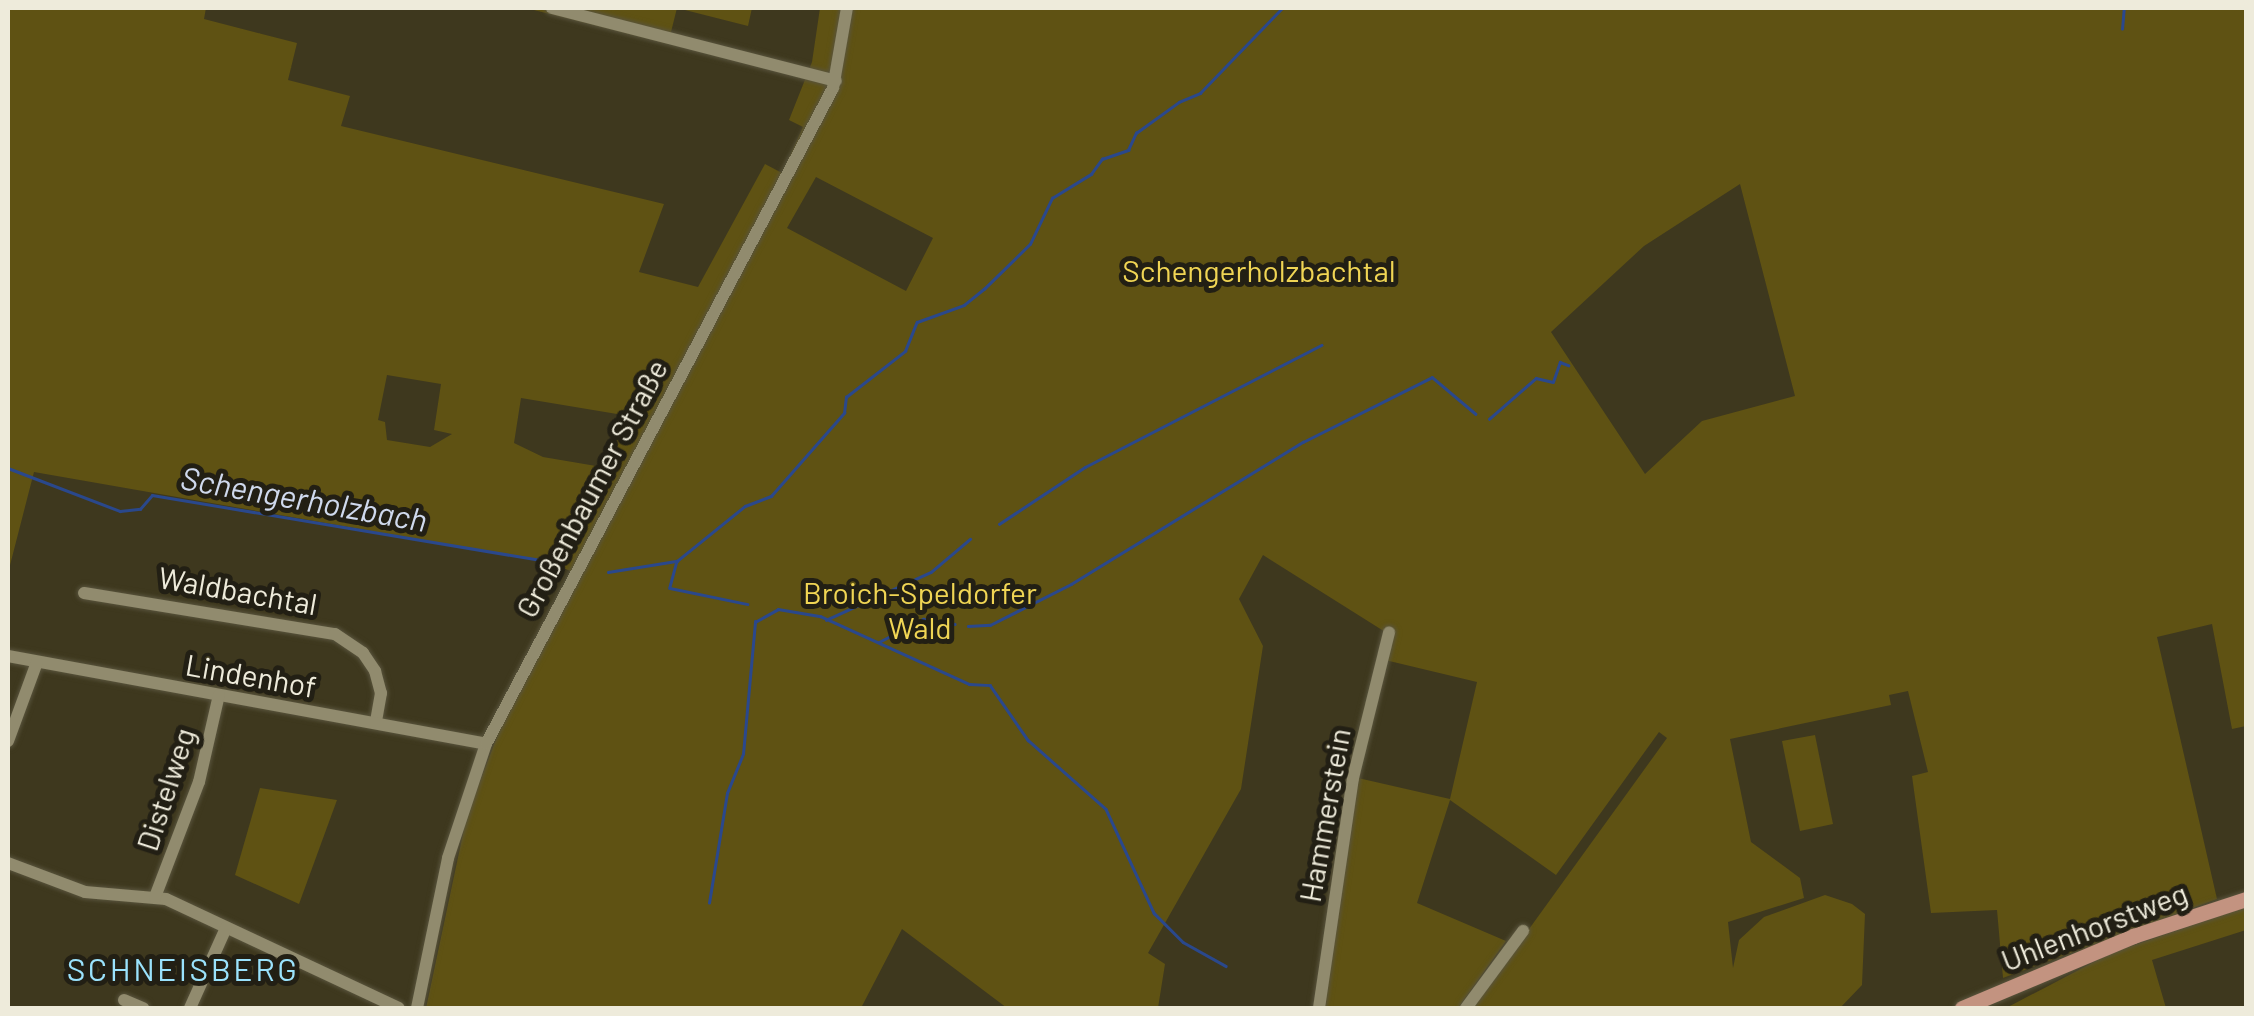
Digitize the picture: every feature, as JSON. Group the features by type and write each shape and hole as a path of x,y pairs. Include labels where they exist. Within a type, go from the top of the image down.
{"main road":[{"name":"Uhlenhorstweg","path":"1962,1008 2133,936 2246,899"}],"street":[{"path":"552,8 836,81"},
{"name":"Großenbaumer Straße","path":"418,1008 448,858 486,744 836,81 847,8"},
{"name":"Waldbachtal","path":"84,593 335,634 363,653 374,671 381,693 376,722"},
{"name":"Hammerstein","path":"1319,1008 1352,778 1389,632"},
{"name":"Lindenhof","path":"8,656 486,744"},
{"path":"8,742 37,662"},
{"name":"Distelweg","path":"155,897 199,782 219,694"},
{"path":"8,863 85,892 155,897 399,1008"},
{"path":"190,1008 226,928"},
{"path":"1466,1008 1523,931"},
{"path":"124,1000 143,1008"}],"green space":[{"name":"Broich-Speldorfer Wald","path":"8,8 206,8 204,19 297,43 288,80 350,96 341,126 664,204 639,272 698,287 765,164 782,173 803,127 789,120 812,62 820,8 2246,8 2246,726 2232,729 2212,624 2157,637 2217,899 2003,978 1997,910 1931,913 1912,776 1928,772 1908,691 1889,695 1891,705 1730,739 1751,842 1800,878 1804,898 1728,922 1733,968 1739,940 1764,917 1825,895 1852,904 1865,914 1862,985 1840,1008 1472,1008 1667,738 1659,732 1556,875 1450,800 1417,903 1506,941 1458,1008 1323,1008 1358,778 1450,799 1477,682 1385,660 1390,635 1263,555 1239,599 1263,646 1241,789 1148,953 1165,964 1158,1008 1007,1008 902,929 861,1008 426,1008 467,815 505,716 580,575 549,562 34,472 8,573","holes":["816,177 933,238 906,291 787,228","1740,184 1795,396 1702,421 1645,474 1551,332 1644,246","387,375 441,384 434,430 452,434 430,447 387,440 385,422 378,420","521,398 630,417 602,467 543,457 514,443"]},
{"path":"526,8 677,8 668,44"},
{"path":"677,8 752,8 748,26"},
{"path":"1815,735 1833,824 1800,831 1782,741"},
{"path":"260,788 337,800 299,904 235,875"},
{"path":"2246,907 2246,930 2152,960 2166,1008 2006,1008 2111,953"}],"waterway":[{"name":"Schengerholzbach","path":"608,572 677,561 745,506 771,496 844,413 846,397 905,351 917,322 964,305 984,289 1030,244 1052,198 1091,174 1102,159 1128,150 1136,133 1179,102 1200,93 1282,8"},
{"path":"2122,29 2124,8"},
{"path":"999,524 1085,467 1321,345"},
{"path":"1489,419 1536,378 1553,382 1560,362 1568,365"},
{"path":"968,626 990,625 1071,584 1303,442 1432,377 1476,414"},
{"name":"Schengerholzbach","path":"8,468 120,511 140,509 152,495 547,561"},
{"path":"826,620 931,572 970,539"},
{"path":"677,561 670,588 747,604"},
{"path":"709,903 727,793 743,754 755,622 778,609 820,616 969,684 990,685 1028,740 1106,809 1154,913 1183,942 1226,966"},
{"path":"879,642 923,619 955,624"}],"district":[{"name":"SCHNEISBERG","path":"183,968"}],"park label":[{"name":"Schengerholzbachtal","path":"1259,270"}]}
